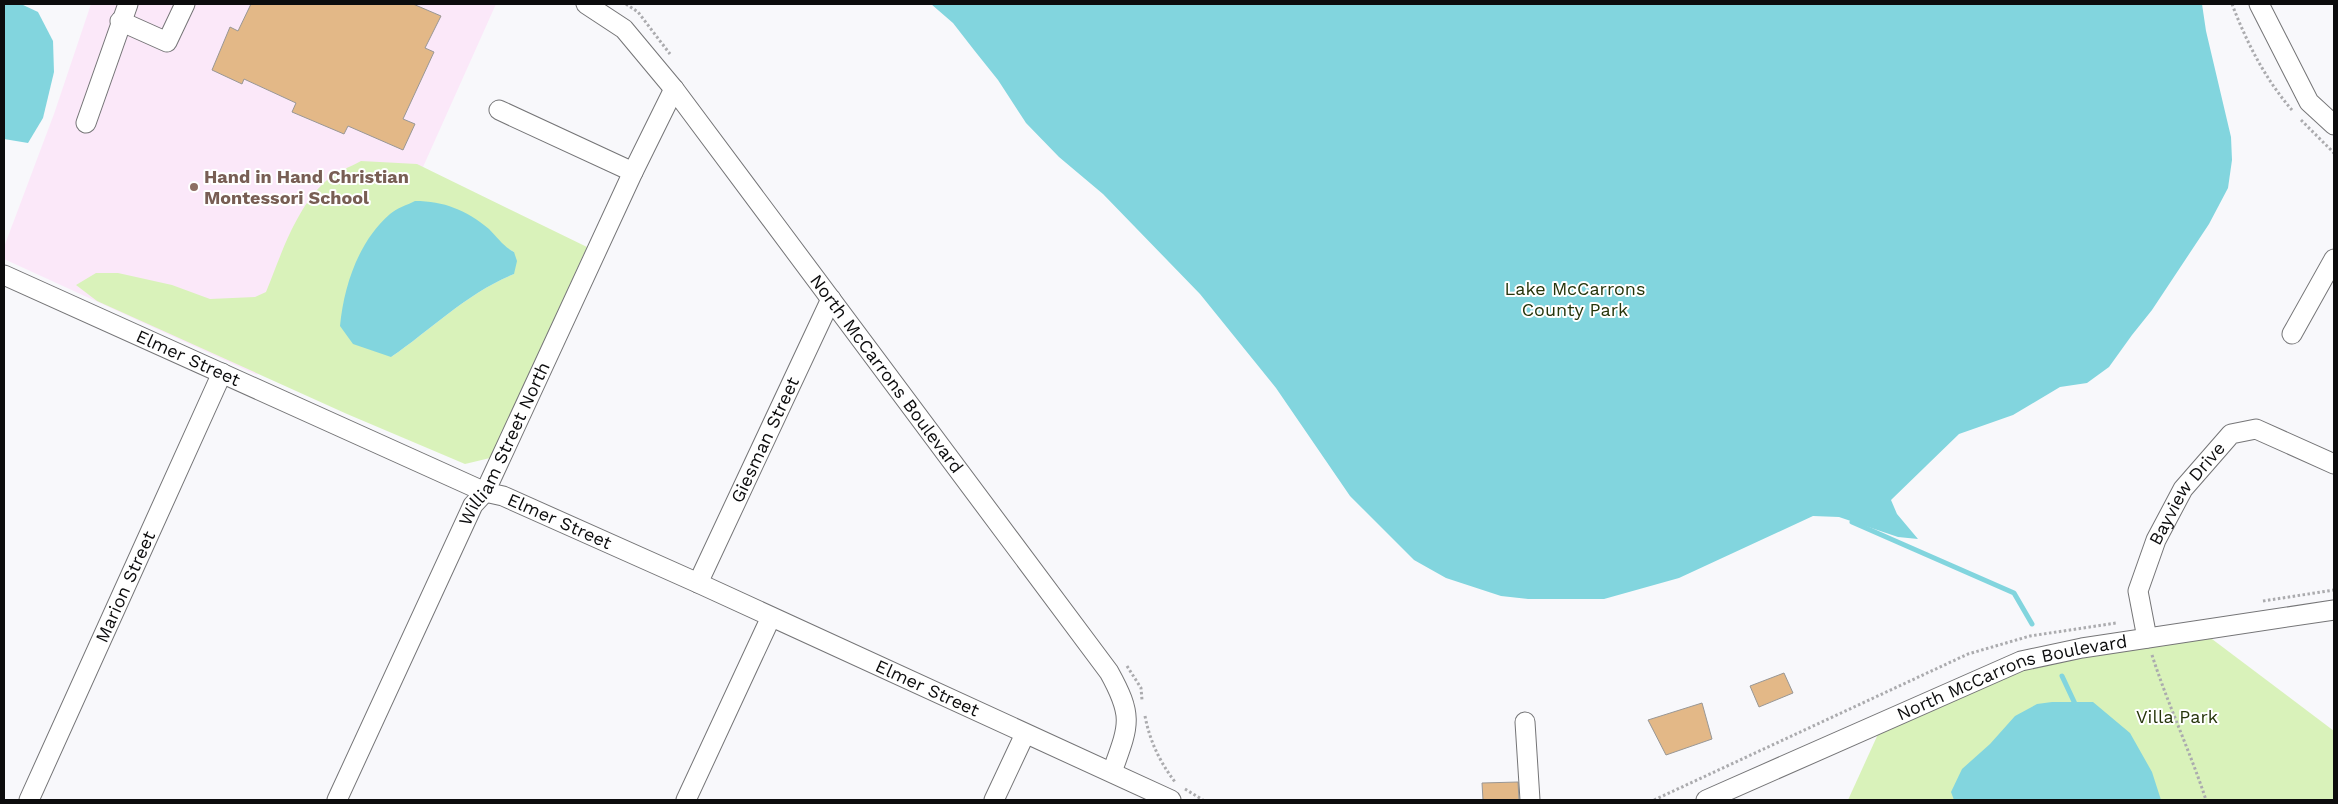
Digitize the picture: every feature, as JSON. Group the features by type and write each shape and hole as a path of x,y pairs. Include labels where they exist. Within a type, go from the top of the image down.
{"street":[{"path":"86,123 120,21 128,4"},
{"path":"120,21 168,42 185,4"},
{"name":"North McCarrons Boulevard","path":"586,4 624,29 674,89 1109,672 1122,694 1127,710 1127,729 1112,772"},
{"path":"2259,4 2308,102 2334,125"},
{"name":"William Street North","path":"337,800 473,505 485,492 633,172 674,89"},
{"path":"499,110 633,172"},
{"path":"2292,334 2334,259"},
{"name":"Elmer Street","path":"4,275 485,492 504,496 698,583 1025,734 1112,772 1145,795"},
{"name":"Giesman Street","path":"698,583 831,298"},
{"name":"Marion Street","path":"29,800 222,373"},
{"name":"Bayview Drive","path":"2147,638 2138,592 2156,540 2183,489 2231,434 2256,429 2334,464"},
{"name":"North McCarrons Boulevard","path":"1706,800 2021,661 2045,654 2334,610"},
{"path":"686,800 771,617"},
{"path":"1525,722 1530,800"},
{"path":"994,800 1025,734"},
{"path":"1145,795 1171,800"}],"path":[{"path":"626,4 638,12 673,58"},
{"path":"2232,4 2251,47 2268,78 2308,128 2334,153"},
{"path":"2147,638 2206,800"}],"shaded area":[{"name":"Hand in Hand Christian Montessori School","path":"91,4 496,4 423,167 384,172 341,203 257,375 4,259 4,247 54,114"}],"green space":[{"path":"361,161 417,164 587,247 490,458 465,464 347,414 97,301 76,285 96,273 118,273 172,285 210,299 255,297 266,292 291,232 306,204 316,191 331,177","holes":["489,230 503,246 514,252 514,274 465,301 391,357"]},
{"name":"Villa Park","path":"2200,630 2334,731 2334,800 1848,800 1884,721 1985,676"}],"water":[{"path":"4,4 21,4 38,12 53,41 54,72 43,118 28,143 4,139"},
{"name":"Lake McCarrons County Park","path":"931,4 2202,4 2206,31 2231,137 2232,160 2228,188 2209,224 2152,310 2109,367 2087,383 2060,387 2013,415 1959,434 1891,500 1897,514 1918,539 1898,537 1839,517 1813,516 1679,578 1604,599 1528,599 1501,596 1446,578 1414,560 1350,496 1276,388 1200,294 1103,194 1059,157 1026,123 998,80 953,23"},
{"path":"415,201 445,205 472,217 489,229 514,252 517,261 514,274 465,301 391,357 353,344 340,326 342,311 354,266 369,238 390,214"},
{"path":"2093,702 2130,733 2152,772 2161,800 1954,800 1951,792 1962,769 1990,744 2015,716 2037,704"}],"building":[{"path":"251,4 413,4 441,16 425,48 434,52 403,119 415,124 403,150 348,126 344,134 292,112 296,103 244,79 242,84 212,70 230,27 238,31"},
{"path":"1784,673 1793,693 1759,707 1750,686"},
{"path":"1702,703 1712,739 1666,755 1648,720"},
{"path":"1518,782 1519,800 1483,800 1482,783"}],"waterway":[{"path":"1852,522 2014,593 2032,624"},
{"path":"2062,676 2077,708"}],"place":[{"name":"Hand in Hand Christian Montessori School","path":"194,187"}]}
